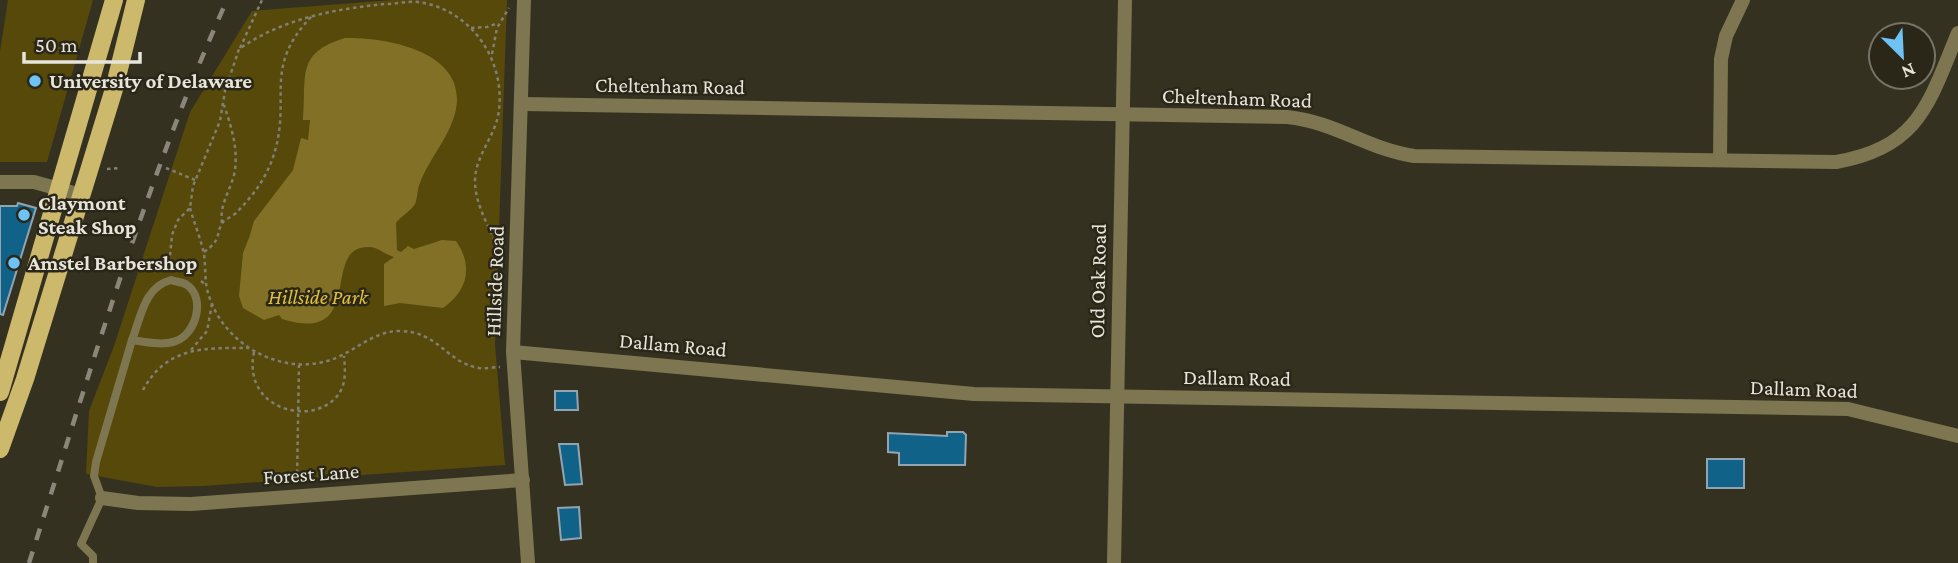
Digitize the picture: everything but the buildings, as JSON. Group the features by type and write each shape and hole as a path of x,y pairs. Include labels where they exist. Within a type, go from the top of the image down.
{"main road":[{"path":"0,392 114,0"},
{"path":"0,449 114,89 136,0"}],"street":[{"name":"Old Oak Road","path":"1114,563 1125,0"},
{"path":"1720,160 1721,59 1726,36 1742,0"},
{"name":"Hillside Road","path":"518,1 523,104 513,352 528,563"},
{"name":"Cheltenham Road","path":"523,104 1123,114 1313,120 1391,152 1414,156 1836,162 1878,152 1898,140 1924,109 1958,33"},
{"path":"0,182 34,183 81,195"},
{"name":"Dallam Road","path":"513,352 940,391 1117,397 1848,409 1958,436"},
{"name":"Forest Lane","path":"102,498 138,503 191,504 523,480"}],"lane":[{"path":"93,563 93,556 81,544 102,498 94,476 96,462 132,340 153,289 171,280 187,285 191,290 196,321 185,336 167,343 132,340"}],"path":[{"path":"262,0 239,49 212,145 195,180 190,208 204,253 206,285 218,315 249,348 279,362 299,365 324,362 344,356 382,334 409,331 432,338 461,361 480,368 501,367"},
{"path":"502,264 492,229 477,201 475,185 479,160 498,117 498,89 492,57 501,21 518,1"},
{"path":"239,49 274,29 312,16 351,7 415,2 447,12 471,28 492,57"},
{"path":"222,223 246,203 271,163 282,118 282,61 298,31 312,16"},
{"path":"471,28 487,27 501,21"},
{"path":"204,253 216,241 222,223 220,211 235,172 236,147 223,102"},
{"path":"101,169 121,168"},
{"path":"166,168 195,180"},
{"path":"189,274 172,262 170,256 178,220 190,208"},
{"path":"195,276 206,285"},
{"path":"142,390 152,372 169,359 210,348 249,348"},
{"path":"254,351 252,367 258,388 276,406 298,412 317,408 334,400 341,391 345,377 344,356"},
{"path":"296,483 299,365"}],"green space":[{"name":"University of Delaware","path":"8,0 93,0 47,162 0,162 0,51"},
{"name":"Hillside Park","path":"392,0 507,0 495,344 505,465 157,487 86,474 89,411 114,346 190,112 252,11"}],"shaded area":[{"path":"345,38 378,40 415,49 445,68 454,82 457,99 453,121 424,173 415,204 396,223 397,250 401,252 408,246 414,249 442,240 456,241 465,260 465,278 458,294 443,308 400,303 384,306 384,264 394,257 369,247 354,251 346,261 334,308 325,319 308,324 282,319 279,315 264,320 243,308 239,296 243,253 254,221 293,170 301,138 308,140 310,120 303,120 305,79 311,59 329,44"}],"railway":[{"path":"29,563 144,208 197,69 227,0"}],"place":[{"name":"University of Delaware","path":"35,81"},
{"name":"Claymont Steak Shop","path":"24,215"},
{"name":"Amstel Barbershop","path":"14,263"}]}
